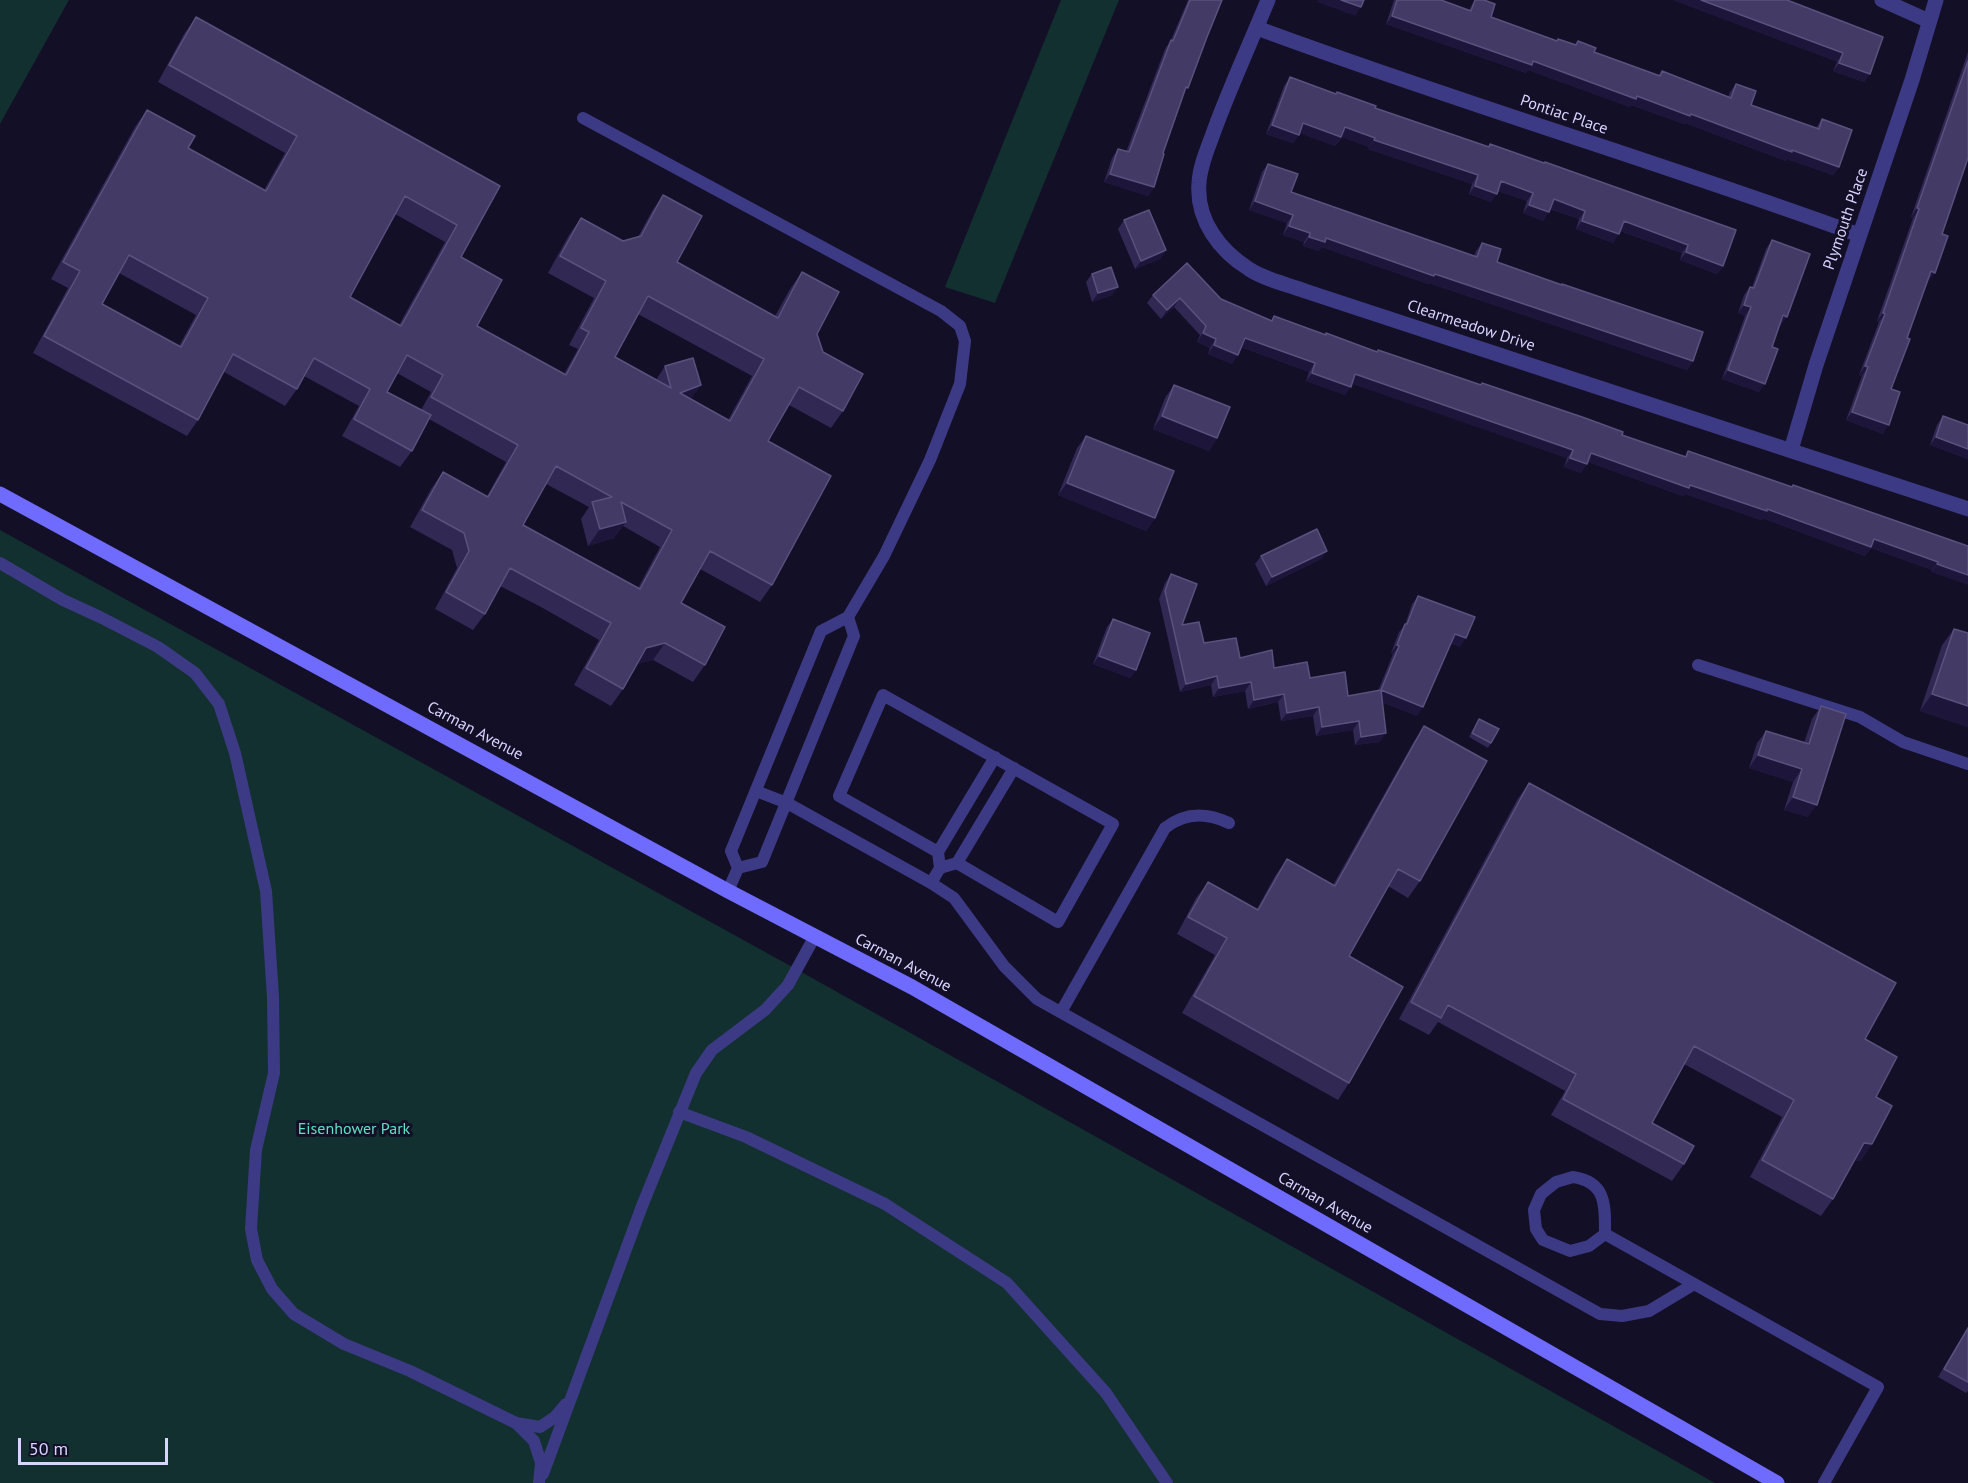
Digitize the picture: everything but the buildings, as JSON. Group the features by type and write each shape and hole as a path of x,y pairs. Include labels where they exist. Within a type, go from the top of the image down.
{"main road":[{"name":"Carman Avenue","path":"0,494 728,891 922,993 1777,1483"}],"street":[{"name":"Clearmeadow Drive","path":"1268,0 1214,131 1198,184 1200,203 1208,228 1220,245 1239,263 1252,272 1305,291 1968,509"},
{"path":"1882,0 1929,21"},
{"name":"Plymouth Place","path":"1791,450 1816,365 1912,80 1936,0"},
{"name":"Pontiac Place","path":"1257,28 1859,235"}],"lane":[{"path":"584,118 941,311 960,326 965,341 960,384 930,460 885,556 848,617 822,631 732,851 738,868 728,891"},
{"path":"0,563 63,600 158,647 195,673 219,704 235,753 266,891 273,997 274,1073 256,1150 251,1229 257,1260 272,1289 294,1314 344,1344 410,1371 516,1423 540,1427 555,1417 572,1396"},
{"path":"738,868 762,862 854,636 848,617"},
{"path":"1698,665 1860,717 1903,742 1968,764"},
{"path":"938,852 839,796 883,695 1113,824 1058,922 957,864 940,868"},
{"path":"931,883 940,868 938,852 995,757"},
{"path":"957,864 1014,768"},
{"path":"756,791 787,803 954,898 1004,966 1037,999 1600,1314 1622,1316 1649,1311 1694,1284"},
{"path":"1061,1012 1165,828 1174,820 1190,816 1215,816 1229,824"},
{"path":"539,1483 679,1112 696,1073 712,1050 765,1010 788,985 815,936"},
{"path":"679,1112 746,1137 885,1204 1007,1283 1106,1393 1167,1483"},
{"path":"1573,1177 1584,1179 1603,1197 1605,1234 1589,1246 1570,1251 1543,1240 1536,1229 1534,1210 1541,1194 1556,1182 1573,1177"},
{"path":"1605,1234 1878,1387 1824,1483"},
{"path":"516,1423 534,1441 541,1463 539,1483"}],"green space":[{"path":"0,0 69,0 0,124"},
{"path":"1061,0 1119,0 995,303 945,287"},
{"name":"Eisenhower Park","path":"0,530 805,974 1715,1483 0,1483"}]}
